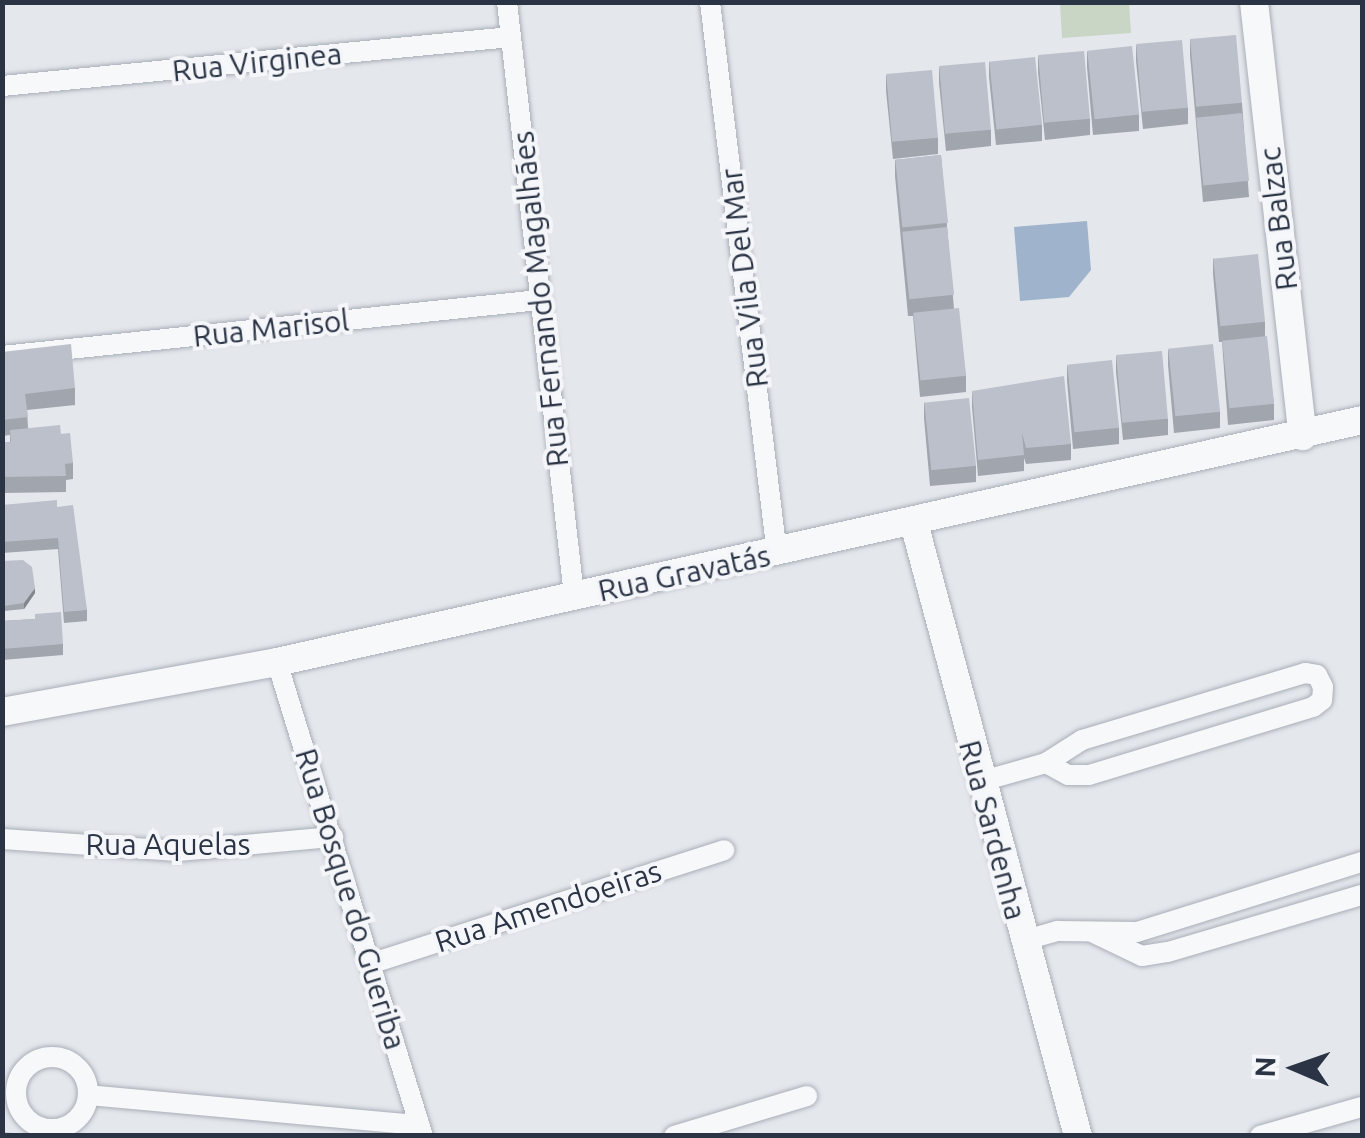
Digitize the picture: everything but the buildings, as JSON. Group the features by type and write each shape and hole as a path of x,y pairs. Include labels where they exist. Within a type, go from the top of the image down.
{"street":[{"name":"Rua Fernando Magalhães","path":"507,2 574,596"},
{"name":"Rua Vila Del Mar","path":"710,2 778,554"},
{"name":"Rua Balzac","path":"1254,2 1303,436"},
{"name":"Rua Virginea","path":"2,86 511,37"},
{"name":"Rua Marisol","path":"2,356 539,300"},
{"name":"Rua Gravatás","path":"2,712 277,662 778,554 1362,420"},
{"name":"Rua Sardenha","path":"914,523 979,782 1078,1136"},
{"name":"Rua Bosque do Gueriba","path":"277,662 422,1130"},
{"path":"979,782 1046,762 1082,740 1305,673 1317,676 1322,687 1322,700 1313,707 1089,775 1068,775 1046,762"},
{"name":"Rua Aquelas","path":"2,839 178,851 333,837"},
{"name":"Rua Amendoeiras","path":"372,963 724,850"},
{"path":"1022,940 1159,926 1362,862"},
{"path":"1092,932 1142,956 1362,896"},
{"path":"50,1056 78,1067 88,1095 78,1119 54,1129 29,1121 9,1098 24,1070 50,1056"},
{"path":"88,1095 422,1130"},
{"path":"674,1136 807,1096"},
{"path":"1260,1136 1362,1107"}],"green space":[{"path":"1060,3 1129,3 1131,33 1062,38"}],"water":[{"path":"1087,221 1091,270 1069,297 1020,301 1014,227"}]}
